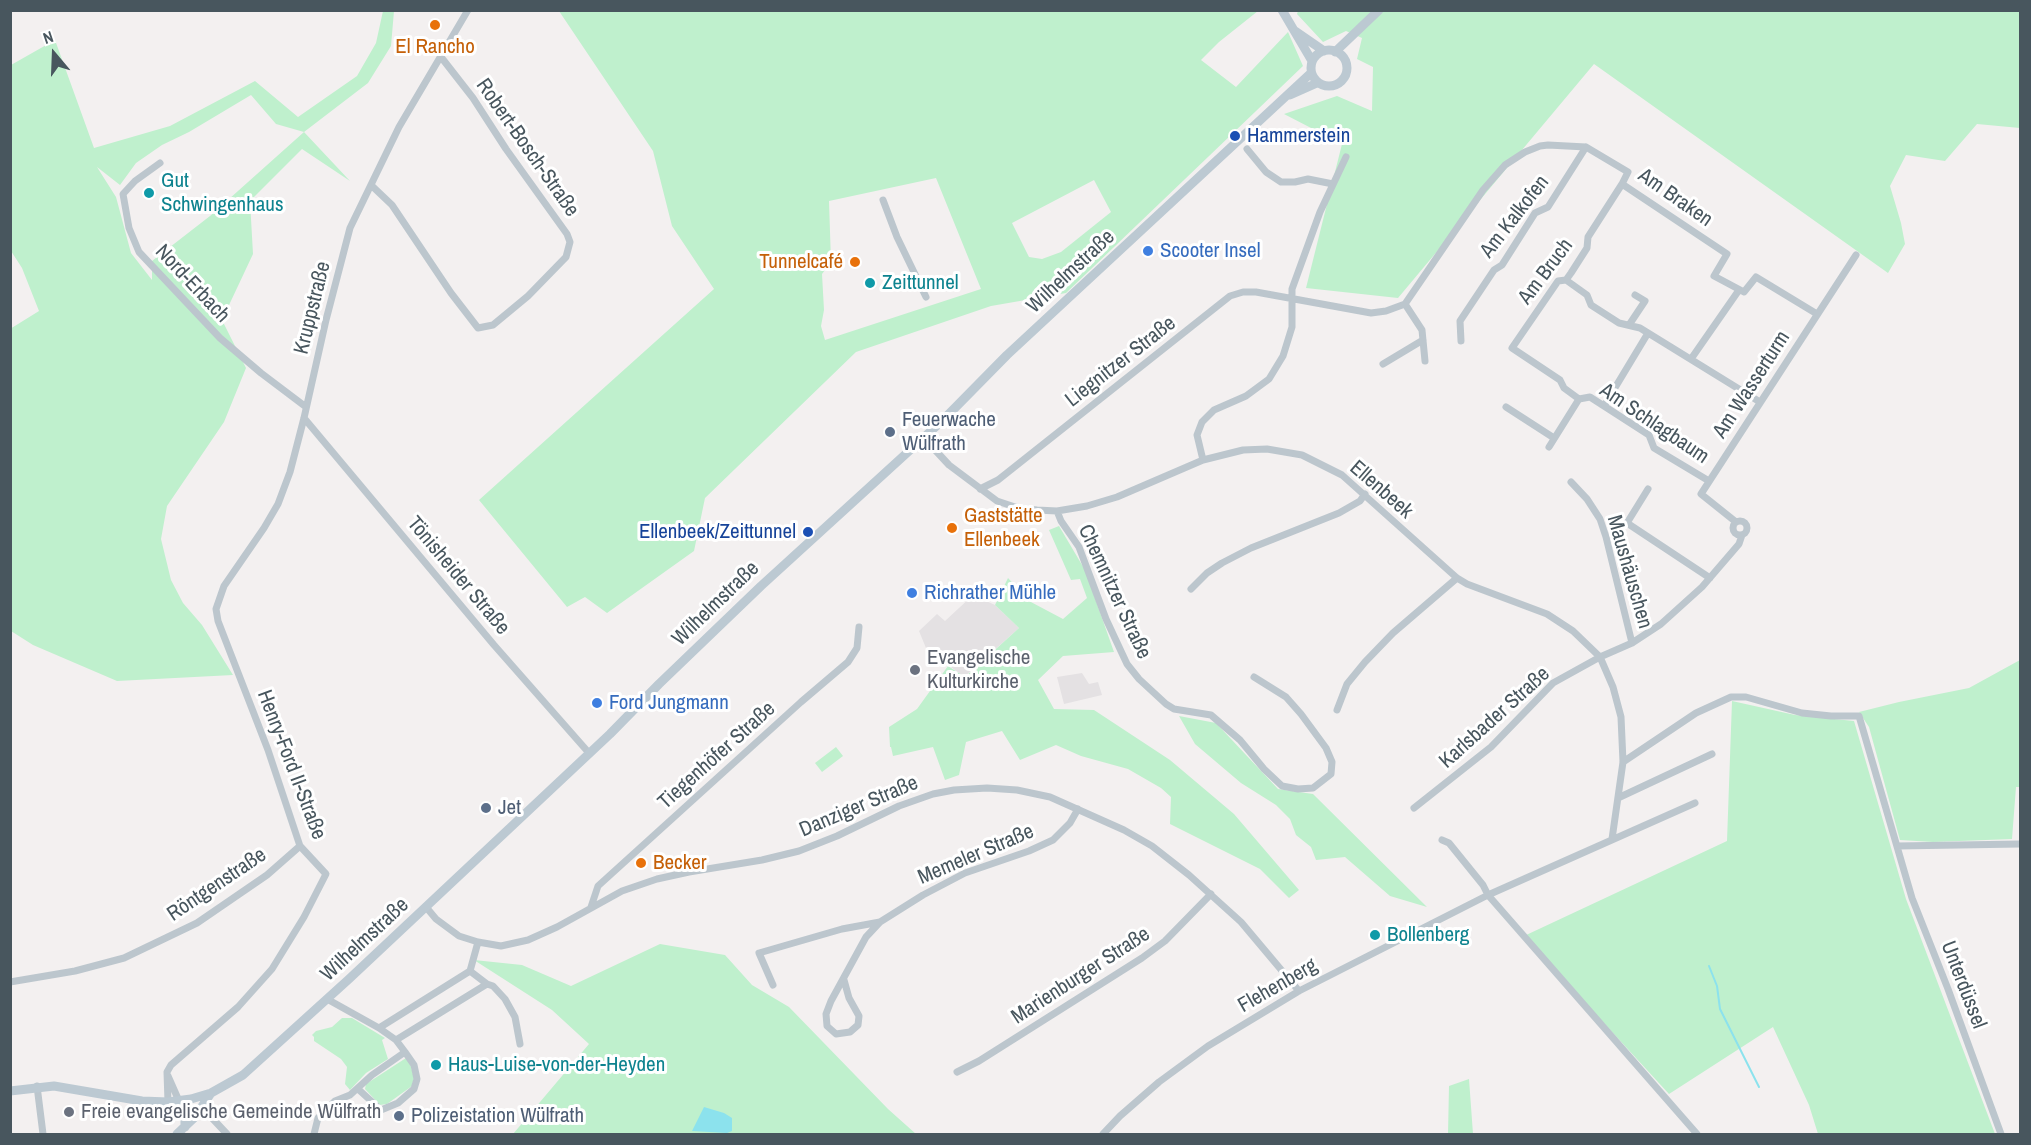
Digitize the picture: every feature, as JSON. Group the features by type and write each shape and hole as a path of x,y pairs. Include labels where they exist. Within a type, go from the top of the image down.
{"main road":[{"path":"1282,10 1311,59 1311,73 1317,83 1329,86 1342,81 1347,68 1343,58 1335,52 1321,50 1299,37"},
{"path":"1335,52 1378,10"},
{"path":"1343,58 1362,26"},
{"path":"1311,59 1321,50"},
{"name":"Wilhelmstraße","path":"177,1134 195,1117 211,1093 243,1075 327,999 589,753 761,586 1311,73"},
{"name":"Wilhelmstraße","path":"1282,99 1317,83"},
{"path":"10,1091 37,1086 54,1086 142,1101 168,1102 211,1093"},
{"path":"179,1101 185,1118 185,1127"}],"street":[{"name":"Kruppstraße","path":"218,621 216,609 224,586 278,504 290,472 346,239 399,127 468,10"},
{"name":"Robert-Bosch-Straße","path":"371,185 392,205 477,328 493,326 528,296 566,257 570,242 567,234 473,98 441,57"},
{"name":"Am Braken","path":"1405,304 1483,190 1505,165 1525,152 1548,145 1586,147 1628,172 1622,184 1727,254 1714,276 1739,290"},
{"name":"Am Kalkofen","path":"1461,341 1460,321 1494,270 1502,265 1535,213 1548,207 1586,147"},
{"path":"1247,149 1272,177 1281,182 1308,179 1333,184"},
{"path":"1203,460 1197,435 1202,423 1214,410 1246,396 1269,380 1283,356 1292,327 1292,290 1333,184 1346,157"},
{"name":"Nord-Erbach","path":"160,162 135,181 123,194 129,228 139,252 220,338 306,408"},
{"name":"Am Bruch","path":"1512,348 1558,282 1566,280 1587,248 1588,237 1622,184"},
{"path":"883,200 897,237 926,297"},
{"name":"Am Wasserturm","path":"1709,482 1856,255"},
{"path":"1691,359 1739,290 1743,292 1756,277 1817,314"},
{"path":"1566,280 1587,295 1591,305 1619,323 1640,328 1760,402"},
{"name":"Liegnitzer Straße","path":"980,489 998,480 1230,297 1243,292 1256,292 1292,299"},
{"path":"1629,325 1645,302 1635,295"},
{"path":"1292,299 1371,313 1386,311 1405,304 1422,330 1425,361"},
{"path":"1604,406 1648,333"},
{"path":"1383,364 1423,340"},
{"name":"Am Schlagbaum","path":"1512,348 1560,380 1564,388 1579,399"},
{"name":"Am Schlagbaum","path":"1549,447 1579,399 1590,396 1649,435 1654,448 1709,482"},
{"path":"1506,407 1554,438"},
{"name":"Tönisheider Straße","path":"304,418 494,645 589,753"},
{"name":"Ellenbeek","path":"923,437 949,465 980,489 997,501 1018,508 1057,511 1087,506 1117,497 1203,460 1243,450 1267,449 1302,455 1342,475 1457,578 1467,584 1547,614 1573,631 1600,657 1613,687 1621,717 1623,762 1612,839"},
{"name":"Maushäuschen","path":"1571,482 1587,498 1600,519 1632,643"},
{"path":"1600,657 1632,643 1661,624 1710,578 1739,544 1742,535 1736,534 1733,530 1736,522 1701,494 1709,482"},
{"path":"1648,489 1627,523 1710,578"},
{"path":"1191,589 1207,573 1222,563 1251,548 1339,513 1354,505 1365,494"},
{"name":"Chemnitzer Straße","path":"1057,511 1061,521 1079,547 1106,620 1127,664 1139,679 1174,709 1211,715 1240,740 1263,769 1282,786 1298,789 1313,788 1331,774 1332,762 1326,748 1286,697 1254,677"},
{"path":"1337,710 1347,684 1365,662 1393,633 1457,578"},
{"name":"Henry-Ford II-Straße","path":"167,1074 171,1065 238,1007 272,969 304,917 326,874 300,846 267,750 218,621"},
{"name":"Tiegenhöfer Straße","path":"591,907 598,886 848,662 857,648 859,627"},
{"name":"Karlsbader Straße","path":"1414,808 1491,747 1553,683 1600,657"},
{"name":"Unterdüssel","path":"1623,762 1696,713 1731,698 1746,697 1802,713 1859,716 1912,898 2001,1134"},
{"path":"1618,798 1712,754"},
{"name":"Danziger Straße","path":"426,907 436,919 459,936 501,946 528,940 557,927 622,891 657,879 762,860 799,850 837,836 899,806 933,794 987,788 1017,790 1050,797 1124,830 1152,846 1211,894 1254,936 1299,991"},
{"name":"Flehenberg","path":"1103,1134 1159,1082 1200,1052 1299,991 1488,895 1695,802"},
{"name":"Memeler Straße","path":"844,980 849,998 859,1016 858,1025 850,1032 836,1034 827,1026 826,1014 831,1001 866,937 880,922 923,895 965,873 1029,851 1053,840 1070,824 1077,809"},
{"path":"1442,840 1449,843 1483,885 1488,895 1549,962 1697,1134"},
{"path":"1897,846 2020,844"},
{"name":"Röntgenstraße","path":"10,982 75,971 124,958 197,923 267,875 300,846"},
{"name":"Marienburger Straße","path":"957,1072 1142,958 1165,941 1211,894"},
{"name":"Memeler Straße","path":"773,984 759,953 842,929 880,922"},
{"path":"379,1028 470,971 478,942"},
{"path":"470,971 493,986 505,999 515,1017 520,1044"},
{"path":"396,1041 487,984"},
{"path":"327,999 379,1028 396,1041 414,1065 417,1079 414,1089 398,1103 381,1110 358,1089"},
{"path":"314,1134 318,1118 335,1101 350,1095 372,1075 405,1052"},
{"path":"167,1074 179,1101"},
{"path":"167,1074 168,1102"},
{"path":"37,1086 43,1134"},
{"path":"212,1118 227,1134"}],"shaded area":[{"path":"973,595 995,605 1019,628 964,677 926,648 919,631 937,614 945,621"},
{"path":"1082,673 1089,684 1098,682 1102,695 1064,704 1057,677"}],"green space":[{"path":"383,11 394,11 391,46 368,83 304,132 350,181 302,149 250,201 253,254 222,320 246,368 224,422 167,506 161,539 171,580 183,603 202,625 233,675 117,681 33,645 11,631 10,329 39,311 22,268 11,251 11,65 55,40 94,148 170,126 255,81 298,117 357,76 376,43","holes":["251,95 276,124 304,132 210,216 152,261 152,280 131,253 116,197 97,167 120,185 136,163 162,145 189,132"]},
{"path":"559,11 1258,11 1219,42 1201,60 1236,87 1288,32 1303,66 1066,293 991,306 856,352 705,498 694,551 607,613 585,597 567,607 479,500 714,289 672,226 653,151","holes":["936,178 981,289 825,340 821,326 824,310 822,274 831,262 829,201","1094,180 1111,212 1061,252 1042,259 1029,257 1012,223"]},
{"path":"1298,11 2020,11 2020,128 1977,124 1945,161 1906,155 1890,186 1905,244 1888,273 1594,64 1398,298 1306,288 1342,144 1284,114 1337,96 1372,111 1373,67 1357,59 1362,38 1346,31 1323,42 1297,14"},
{"path":"1059,526 1085,570 1114,652 1063,656 1038,680 1054,709 1094,710 1170,760 1234,814 1299,890 1289,898 1260,869 1170,824 1171,797 1161,788 1128,769 1081,756 1056,745 1020,760 1002,731 966,742 959,775 945,780 933,747 893,756 889,727 917,709 948,666 965,677 1019,628 995,605 1008,578 1029,601 1063,619 1087,598 1080,579 1071,580 1049,530"},
{"path":"2020,660 2020,787 2016,787 2012,839 1933,842 1900,840 1869,727 1859,712 1969,688"},
{"path":"1732,701 1795,715 1854,721 1906,899 1995,1134 1818,1134 1809,1105 1773,1027 1669,1094 1524,936 1727,841"},
{"path":"1179,716 1216,723 1278,789 1313,794 1427,907 1390,896 1345,857 1316,860 1311,847 1296,835 1290,819 1276,805 1241,783 1195,744"},
{"path":"836,747 843,756 822,772 815,763"},
{"path":"660,944 725,955 752,985 789,1007 888,1109 916,1134 513,1134 589,1044 552,1010 474,960 522,965 571,986"},
{"path":"342,1018 352,1018 385,1038 382,1040 388,1059 366,1073 350,1090 345,1084 347,1067 341,1059 314,1041 312,1035 316,1031 332,1027"},
{"path":"406,1058 410,1063 414,1078 412,1086 387,1104 380,1105 365,1089 366,1084"},
{"path":"1469,1079 1473,1134 1448,1134 1449,1086"}],"water":[{"path":"704,1107 732,1118 732,1131 727,1133 692,1131"}],"waterway":[{"path":"1709,966 1717,986 1720,1009 1759,1087"}],"place":[{"name":"El Rancho","path":"435,25"},
{"name":"Hammerstein","path":"1235,136"},
{"name":"Gut Schwingenhaus","path":"149,193"},
{"name":"Scooter Insel","path":"1148,251"},
{"name":"Tunnelcafé","path":"855,262"},
{"name":"Zeittunnel","path":"870,283"},
{"name":"Feuerwache Wülfrath","path":"890,432"},
{"name":"Gaststätte Ellenbeek","path":"952,528"},
{"name":"Ellenbeek/Zeittunnel","path":"808,532"},
{"name":"Richrather Mühle","path":"912,593"},
{"name":"Evangelische Kulturkirche","path":"915,670"},
{"name":"Ford Jungmann","path":"597,703"},
{"name":"Jet","path":"486,808"},
{"name":"Becker","path":"641,863"},
{"name":"Bollenberg","path":"1375,935"},
{"name":"Haus-Luise-von-der-Heyden","path":"436,1065"},
{"name":"Freie evangelische Gemeinde Wülfrath","path":"69,1112"},
{"name":"Polizeistation Wülfrath","path":"399,1116"}]}
